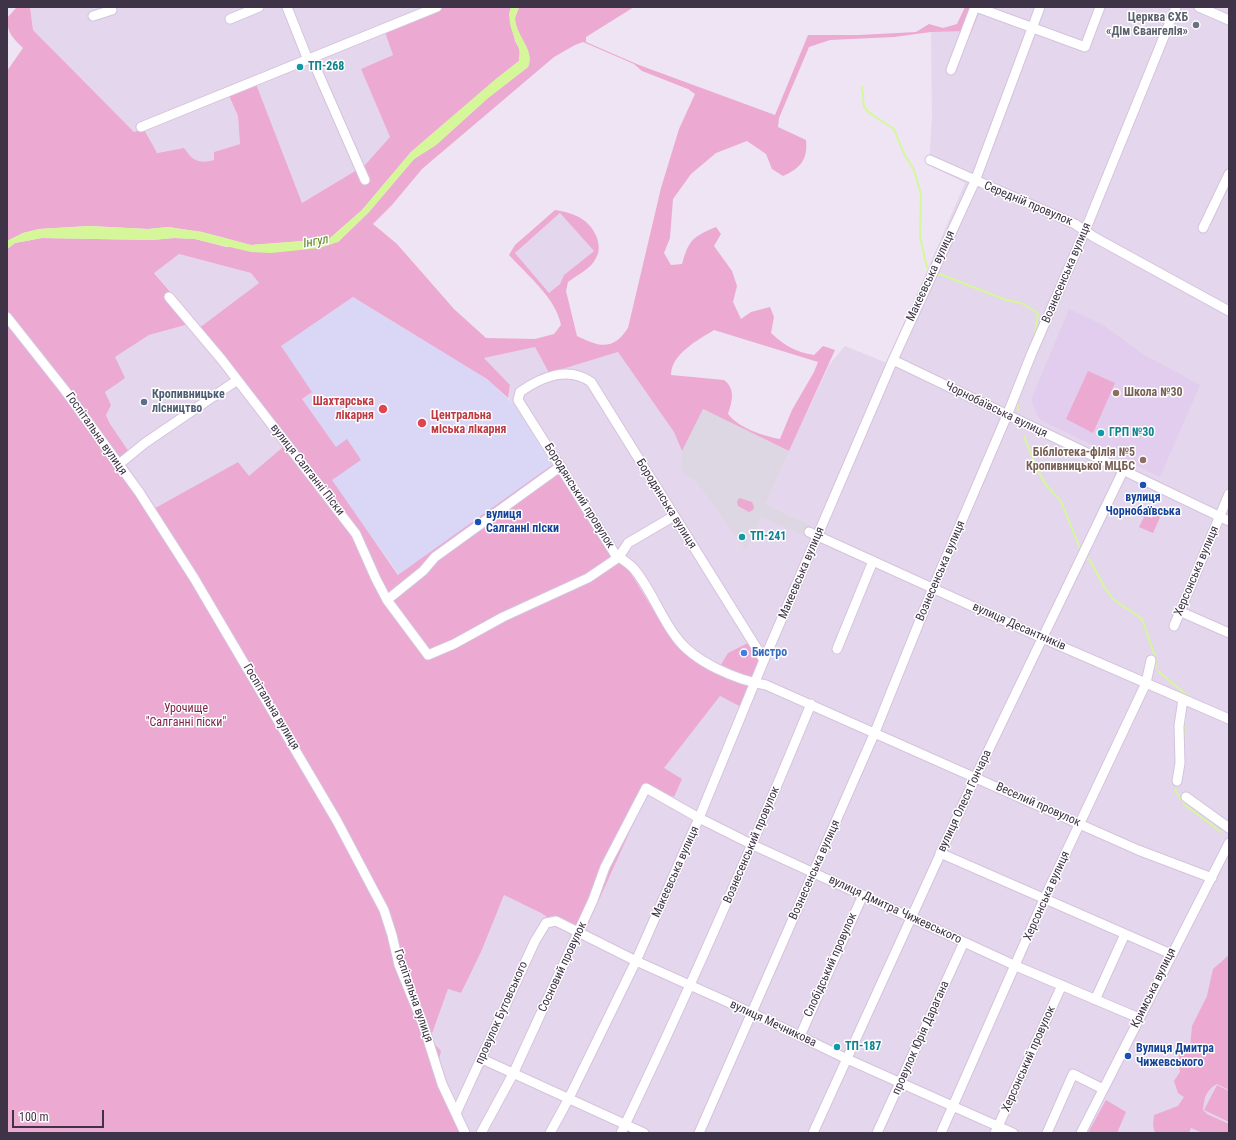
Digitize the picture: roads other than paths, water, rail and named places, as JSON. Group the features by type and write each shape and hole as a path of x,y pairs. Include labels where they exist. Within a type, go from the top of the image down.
{"street":[{"path":"230,19 259,7"},
{"path":"287,7 365,180"},
{"path":"141,127 438,7"},
{"path":"951,70 975,7 1085,46 1100,7"},
{"name":"Макеєвська вулиця","path":"550,1133 569,1098 636,961 700,818 814,534 975,181 1040,7"},
{"name":"Вознесенська вулиця","path":"699,1133 875,732 933,588 1085,231 1176,7"},
{"path":"1199,7 1229,20"},
{"path":"92,16 114,8"},
{"name":"Середній провулок","path":"930,160 1075,224 1229,311"},
{"path":"1203,228 1229,174"},
{"name":"вулиця Салганні Піски","path":"169,297 222,360 236,381 281,435 356,534 387,600 428,655 454,644 503,617 588,578 619,557"},
{"name":"Госпітальна вулиця","path":"7,317 64,389 139,492 194,578 337,821 384,910 392,935 399,966 423,1024 442,1084 465,1133"},
{"name":"Чорнобаївська вулиця","path":"893,360 1006,416 1229,522"},
{"name":"Бородянська вулиця","path":"551,375 566,374 578,376 591,382 764,660"},
{"name":"Бородянський провулок","path":"551,375 520,392 518,400 561,466 615,554 634,569 676,638 691,652 708,664 755,683"},
{"path":"118,465 145,443 236,381"},
{"path":"387,600 423,572 435,557 561,466"},
{"name":"вулиця Олеся Гончара","path":"813,1133 975,778 1123,471"},
{"name":"Херсонська вулиця","path":"1174,626 1229,494"},
{"path":"619,557 628,543 674,516"},
{"name":"вулиця Десантників","path":"814,534 1042,638 1229,719"},
{"path":"837,648 873,562"},
{"path":"1179,611 1229,633"},
{"name":"Херсонська вулиця","path":"941,1133 954,1107 1045,897 1146,683 1151,660"},
{"name":"Веселий провулок","path":"755,683 766,684 1138,850 1212,878"},
{"path":"1177,781 1180,763 1179,726 1183,699"},
{"name":"Вознесенський провулок","path":"620,1133 690,986 753,845 811,704"},
{"name":"вулиця Дмитра Чижевського","path":"639,799 646,788 753,845 814,871 1016,966 1139,1018"},
{"path":"1186,797 1192,803 1229,828"},
{"name":"Сосновий провулок","path":"481,1133 514,1074 593,900 605,867 639,799"},
{"name":"Кримська вулиця","path":"1081,1133 1171,954 1212,878 1225,860 1229,843"},
{"path":"940,853 1045,897 1171,954"},
{"name":"Слобідський провулок","path":"800,1036 863,895"},
{"name":"провулок Бутовського","path":"456,1114 535,941 546,923 556,921"},
{"name":"вулиця Мечникова","path":"556,921 578,934 752,1013 900,1084 954,1107 996,1130 1013,1133"},
{"path":"1095,1000 1125,934"},
{"name":"провулок Юрія Дарагана","path":"877,1133 964,942"},
{"name":"Херсонський провулок","path":"996,1130 1062,986"},
{"path":"482,1059 644,1133"},
{"path":"1047,1133 1073,1074 1103,1089"}],"water":[{"name":"Інгул","path":"511,7 519,7 515,19 516,25 528,49 530,61 528,67 488,98 436,145 414,159 369,212 338,242 320,248 271,253 251,252 195,239 174,238 152,240 42,238 15,243 7,249 7,241 23,233 39,229 89,226 148,229 168,227 202,232 251,245 329,239 362,210 411,152 519,61 519,49 510,23"}],"waterway":[{"path":"862,87 864,107 871,114 894,129 904,154 914,170 921,194 920,236 927,268"},
{"path":"937,273 1006,300 1021,303 1038,313 1035,334"},
{"path":"1017,401 1018,410"},
{"path":"1024,436 1037,469 1046,485 1061,501 1081,551"},
{"path":"1085,558 1090,560 1105,588 1113,599 1142,619 1155,656 1156,668"},
{"path":"1159,672 1189,697"},
{"path":"1184,753 1185,717"},
{"path":"1176,789 1175,790 1185,805 1221,832"}],"place":[{"name":"Церква ЄХБ «Дім Євангелія»","path":"1196,25"},
{"name":"ТП-268","path":"300,67"},
{"name":"Школа №30","path":"1116,393"},
{"name":"Кропивницьке лісництво","path":"144,402"},
{"name":"Шахтарська лікарня","path":"383,409"},
{"name":"Центральна міська лікарня","path":"422,423"},
{"name":"ГРП №30","path":"1101,433"},
{"name":"Бібліотека-філія №5 Кропивницької МЦБС","path":"1143,460"},
{"name":"вулиця Чорнобаївська","path":"1143,485"},
{"name":"вулиця Салганні піски","path":"478,522"},
{"name":"ТП-241","path":"742,537"},
{"name":"Бистро","path":"744,653"},
{"name":"ТП-187","path":"837,1047"},
{"name":"Вулиця Дмитра Чижевського","path":"1128,1056"}],"park label":[{"name":"Урочище \"Салганні піски\"","path":"186,716"}]}
